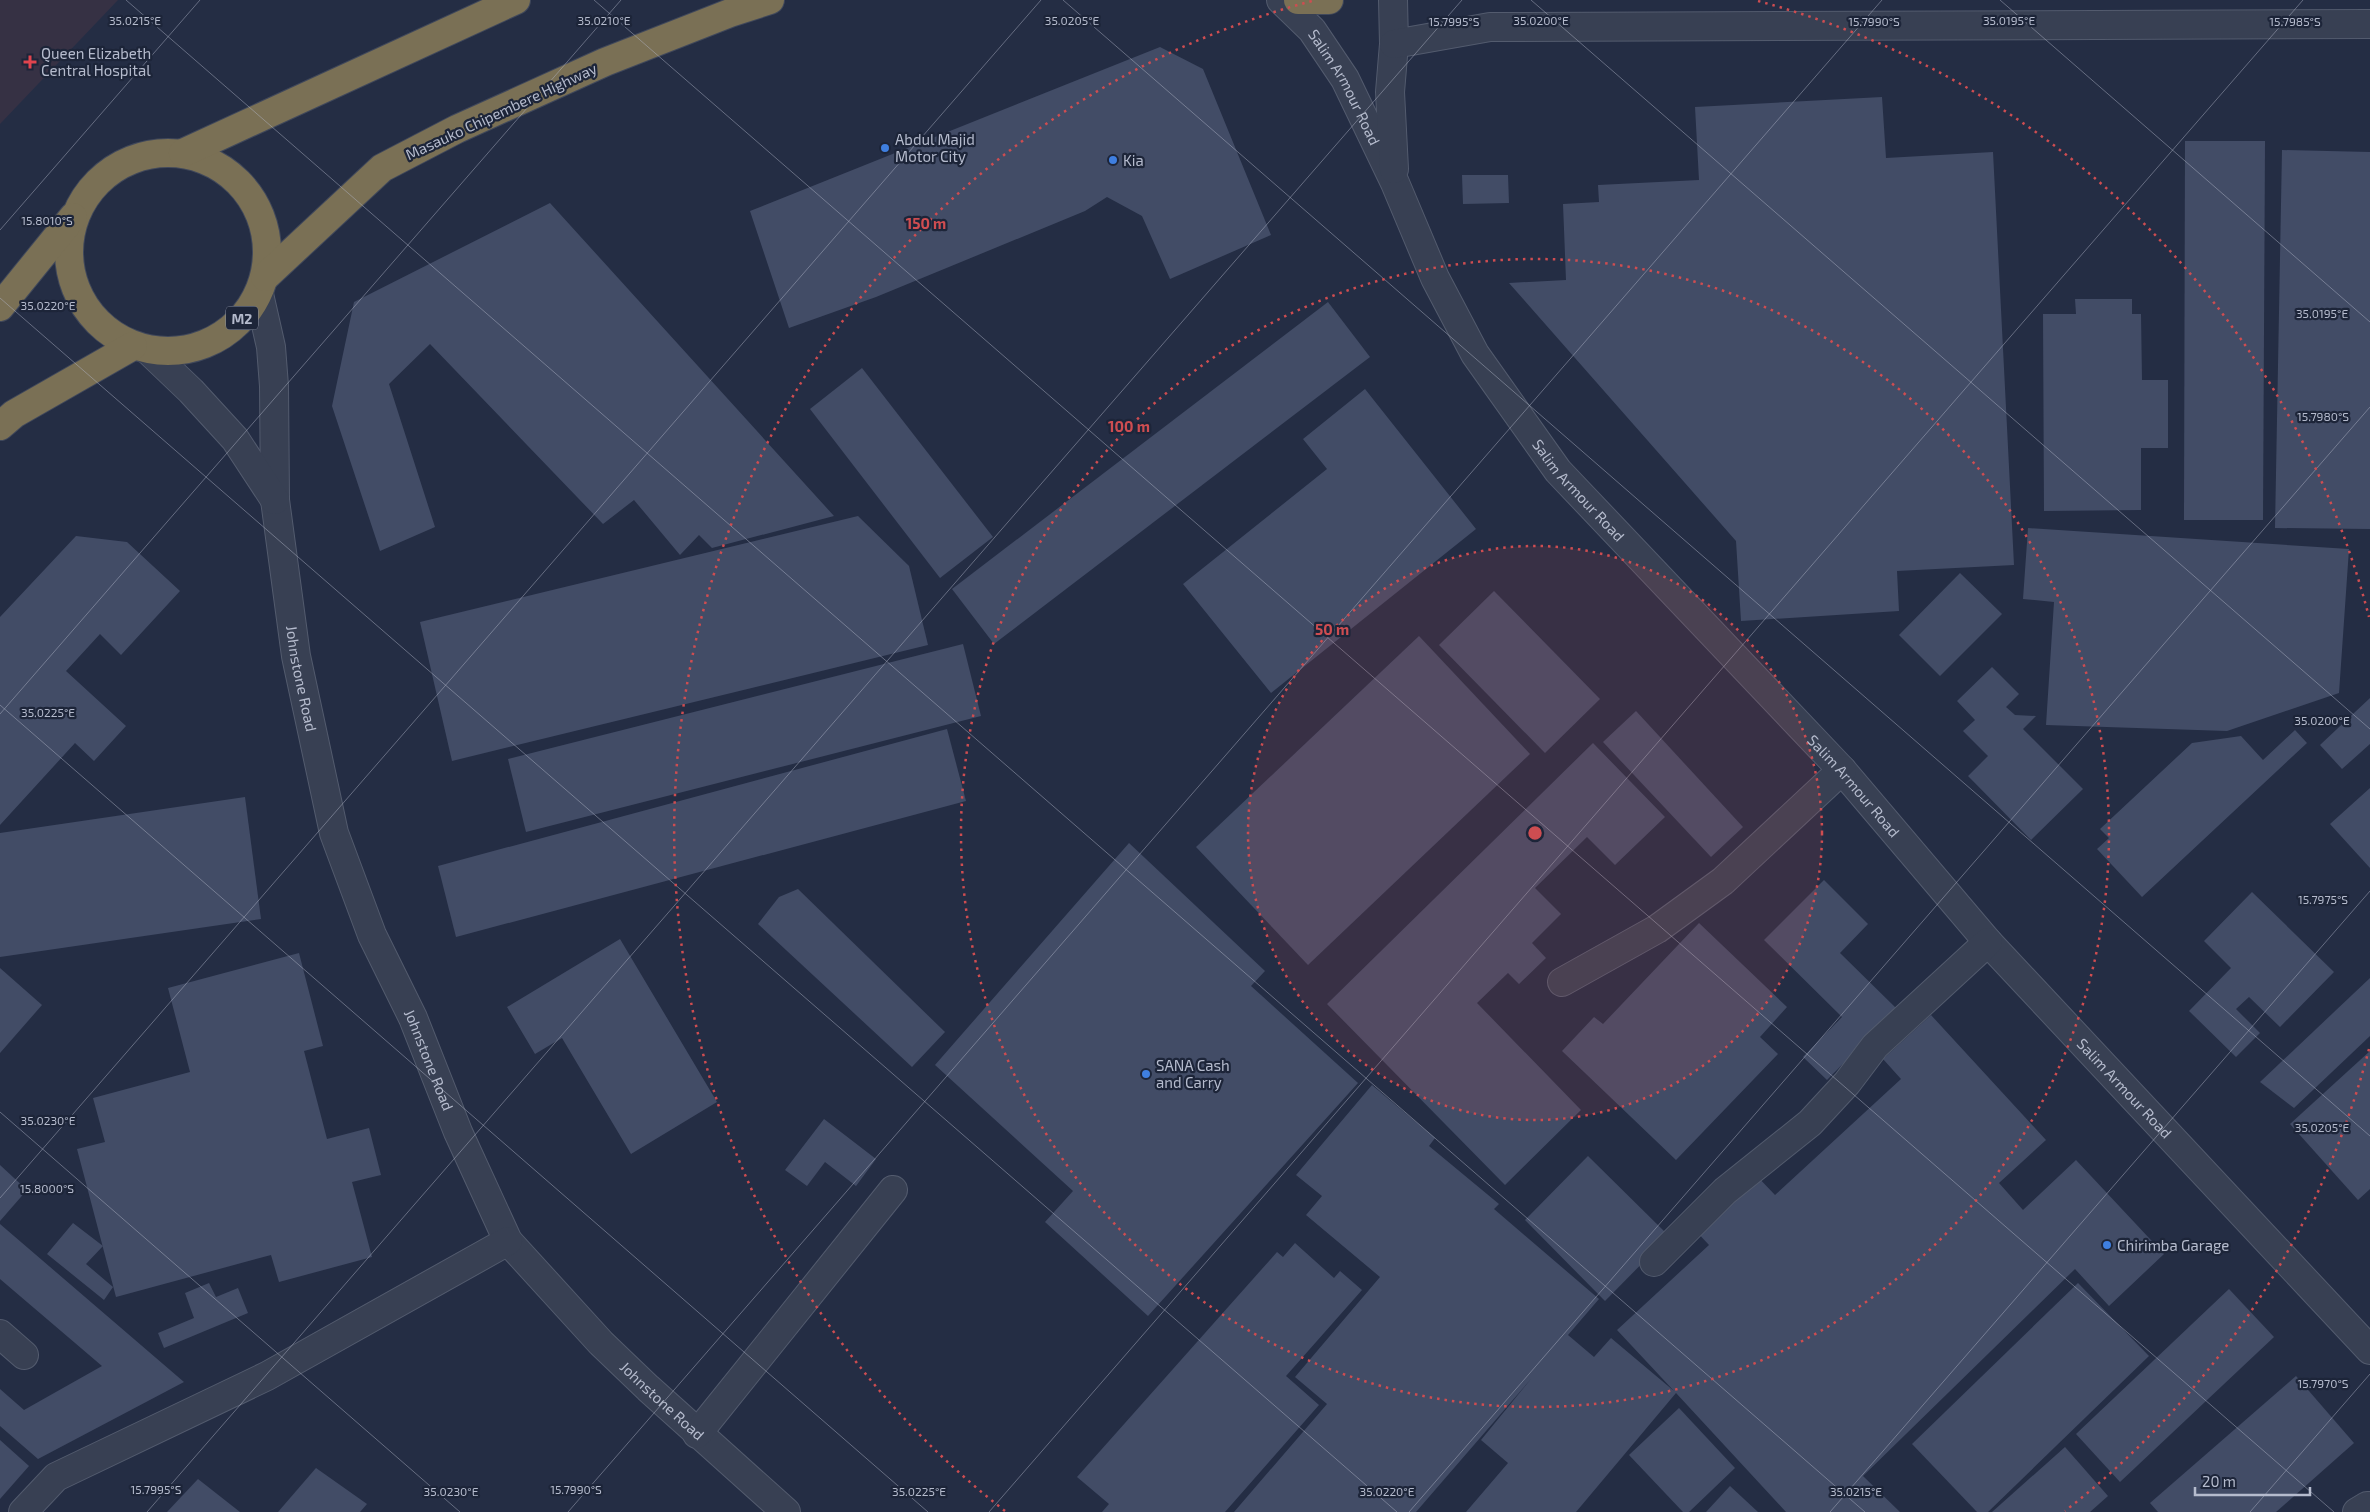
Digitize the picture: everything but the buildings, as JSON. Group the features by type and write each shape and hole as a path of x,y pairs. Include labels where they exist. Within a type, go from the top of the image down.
{"highway":[{"name":"M2","path":"183,153 516,0"},
{"name":"Masauko Chipembere Highway","path":"262,285 382,168 457,129 605,62 730,13 770,0"},
{"path":"1298,0 1329,0"},
{"name":"M2","path":"0,308 76,213 94,186 120,165 150,154 183,153 215,163 242,184 260,211 268,244 262,285 240,321 213,341 182,351 140,348 105,330 84,306 71,276 69,244 76,213"},
{"path":"0,426 14,414 140,348"}],"street":[{"name":"Salim Armour Road","path":"1281,0 1312,30 1346,79 1395,184 1435,278 1475,354 1558,471 1842,770 1988,942 2370,1350"},
{"name":"Salim Armour Road","path":"1393,0 1394,44 1390,92 1395,184"},
{"path":"1394,44 1490,27 2276,12 2370,24"},
{"name":"Johnstone Road","path":"262,285 271,347 274,386 274,500 296,656 334,833 372,935 413,1018 458,1132 508,1241 601,1343 697,1434 786,1512"},
{"path":"140,348 191,391 235,439 274,500"},
{"path":"1562,982 1657,929 1723,880 1842,770"},
{"path":"1654,1262 1726,1191 1810,1124 1846,1084 1875,1046 1988,942"},
{"path":"697,1434 892,1190"},
{"path":"23,1512 56,1477 267,1376 508,1241"},
{"path":"0,1334 24,1355"},
{"path":"2357,1512 2370,1506"}],"shaded area":[{"name":"Queen Elizabeth Central Hospital","path":"0,0 118,0 0,124"}],"place":[{"name":"Queen Elizabeth Central Hospital","path":"30,62"},
{"name":"Abdul Majid Motor City","path":"885,148"},
{"name":"Kia","path":"1113,160"},
{"name":"SANA Cash and Carry","path":"1146,1074"},
{"name":"Chirimba Garage","path":"2107,1245"}]}
